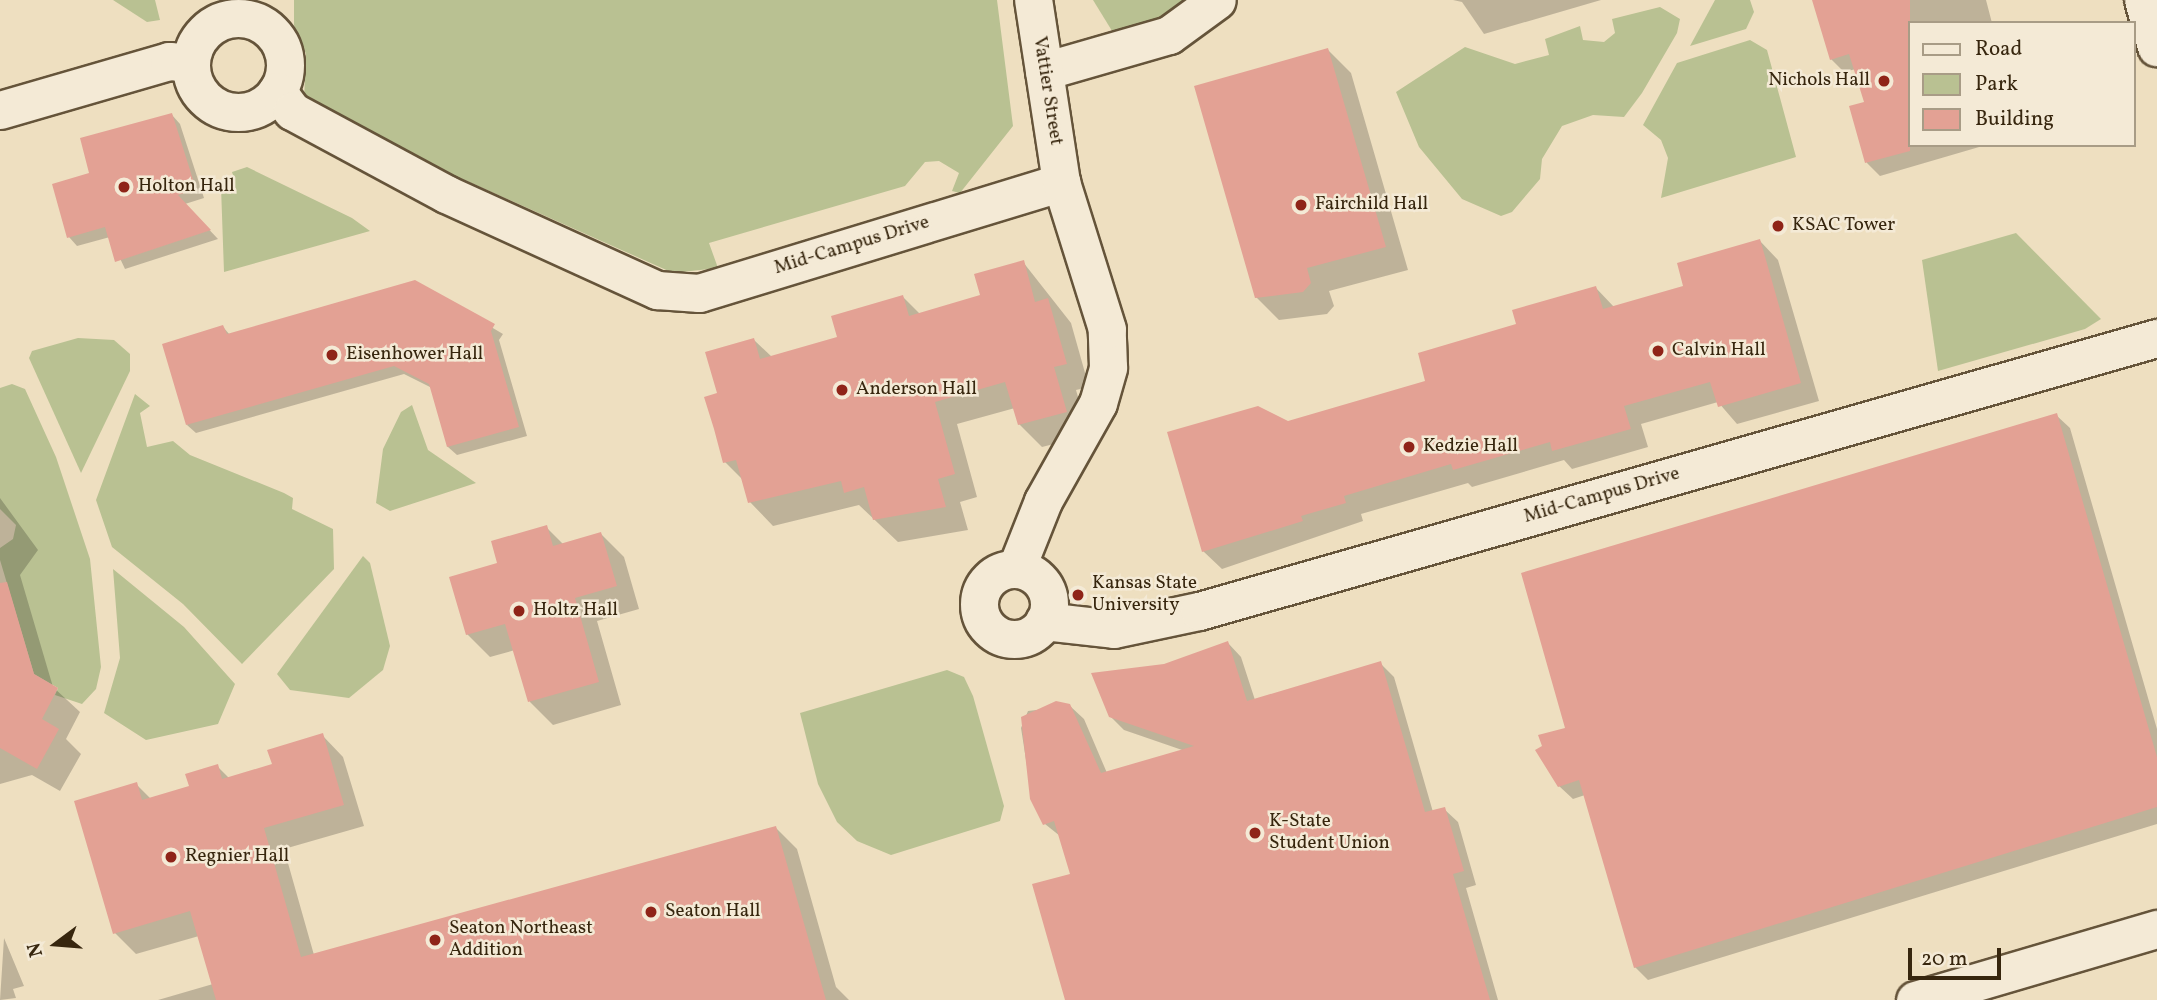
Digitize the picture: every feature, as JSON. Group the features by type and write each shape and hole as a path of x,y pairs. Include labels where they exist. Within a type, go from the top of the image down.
{"main road":[{"path":"2144,0 2157,47"}],"street":[{"name":"Vattier Street","path":"1033,0 1060,182"},
{"path":"1044,71 1169,35 1217,0"},
{"path":"211,11 247,18 266,12 284,54 277,91 253,110 223,110 199,92 191,63 198,39 211,11"},
{"path":"0,110 169,61 191,63"},
{"name":"Mid-Campus Drive","path":"277,91 292,111 446,194 657,290 699,293 1060,182"},
{"path":"1016,569 1044,588 1044,621 1028,636 1006,639 981,617 986,583 1016,569 1042,501 1098,403 1108,367 1107,329 1060,182"},
{"name":"Mid-Campus Drive","path":"1044,621 1114,629 1199,611 2157,338"},
{"path":"1915,1000 2157,929"}],"green space":[{"path":"113,0 155,0 160,20 147,22"},
{"path":"294,0 997,0 1013,126 960,193 952,191 959,173 939,161 925,162 905,186 709,243 718,268 673,273 317,114 304,100 306,54 294,25"},
{"path":"1093,0 1197,0 1175,17 1117,39"},
{"path":"1715,0 1750,0 1754,12 1746,29 1690,46"},
{"path":"1660,7 1680,19 1677,33 1642,93 1624,117 1593,115 1562,126 1542,159 1540,179 1512,212 1501,216 1462,199 1419,147 1396,92 1465,47 1515,64 1549,55 1545,39 1580,26 1583,40 1604,42 1615,33 1612,19"},
{"path":"1750,40 1767,50 1796,157 1661,198 1668,158 1661,140 1643,125 1677,63"},
{"path":"247,167 352,218 370,231 224,272 221,187 235,182 232,172"},
{"path":"2016,233 2101,319 2085,329 1938,371 1922,260"},
{"path":"78,338 114,340 130,354 130,371 81,473 29,358 32,351"},
{"path":"12,384 25,389 56,457 90,559 101,667 96,689 82,704 55,695 58,688 34,674 0,560 0,548 13,539 16,525 0,509 0,388"},
{"path":"135,394 150,406 140,413 147,447 173,441 190,455 284,493 293,498 292,509 333,529 334,569 242,664 183,604 112,547 96,500"},
{"path":"412,405 428,450 476,483 390,511 376,503 383,449 401,412"},
{"path":"363,556 370,563 390,646 383,670 349,698 290,690 277,674"},
{"path":"113,569 184,627 235,684 218,724 146,740 104,713 120,658"},
{"path":"947,670 964,677 973,696 1004,806 1000,821 891,855 857,841 837,822 818,784 800,713"}],"building":[{"name":"Nichols Hall","path":"1812,0 1910,0 1910,151 1865,163 1849,106 1864,102 1849,54 1830,60"},
{"name":"Fairchild Hall","path":"1328,48 1386,247 1307,268 1311,283 1303,292 1255,298 1194,86"},
{"name":"Holton Hall","path":"172,113 196,189 178,195 211,230 115,262 105,227 67,238 52,184 89,173 80,138"},
{"path":"1760,239 1801,383 1718,407 1710,382 1624,406 1631,429 1552,451 1550,442 1453,470 1451,464 1344,496 1346,503 1301,516 1303,521 1202,552 1167,432 1258,406 1288,421 1425,381 1418,353 1516,324 1512,310 1596,286 1603,309 1683,286 1677,263"},
{"name":"Anderson Hall","path":"1024,260 1035,302 1048,298 1067,364 1054,367 1067,412 1018,425 1005,382 935,402 955,474 938,479 946,507 873,520 864,487 844,493 841,481 748,503 736,460 723,463 704,397 717,393 705,352 754,338 760,359 837,337 831,316 903,295 909,316 980,295 974,274"},
{"name":"Eisenhower Hall","path":"415,280 495,324 491,331 519,427 447,447 429,384 394,366 186,425 162,344 223,325 227,334"},
{"path":"2057,413 2157,757 2157,807 1634,968 1579,780 1558,787 1535,750 1542,746 1538,735 1565,728 1521,573"},
{"name":"Holtz Hall","path":"547,525 553,546 601,532 617,586 575,598 599,682 528,702 505,624 466,635 449,577 497,563 491,541"},
{"path":"7,582 34,674 58,688 42,719 59,729 37,769 0,748 0,583"},
{"name":"K-State Student Union","path":"1228,641 1247,701 1381,661 1425,812 1445,807 1464,871 1453,874 1490,1000 1065,1000 1032,884 1070,874 1054,821 1043,825 1030,799 1021,717 1056,701 1070,704 1101,773 1194,746 1109,717 1091,673 1164,664"},
{"path":"323,733 344,805 264,828 301,957 776,826 826,1000 216,1000 190,911 113,934 74,801 137,782 142,800 189,786 185,774 218,764 222,779 272,764 267,750"}],"place":[{"name":"Nichols Hall","path":"1884,81"},
{"name":"Holton Hall","path":"124,187"},
{"name":"Fairchild Hall","path":"1301,205"},
{"name":"KSAC Tower","path":"1778,226"},
{"name":"Calvin Hall","path":"1658,351"},
{"name":"Eisenhower Hall","path":"332,355"},
{"name":"Anderson Hall","path":"842,390"},
{"name":"Kedzie Hall","path":"1409,447"},
{"name":"Kansas State University","path":"1078,595"},
{"name":"Holtz Hall","path":"519,611"},
{"name":"K-State Student Union","path":"1255,833"},
{"name":"Regnier Hall","path":"171,857"},
{"name":"Seaton Hall","path":"651,912"},
{"name":"Seaton Northeast Addition","path":"435,940"}]}
